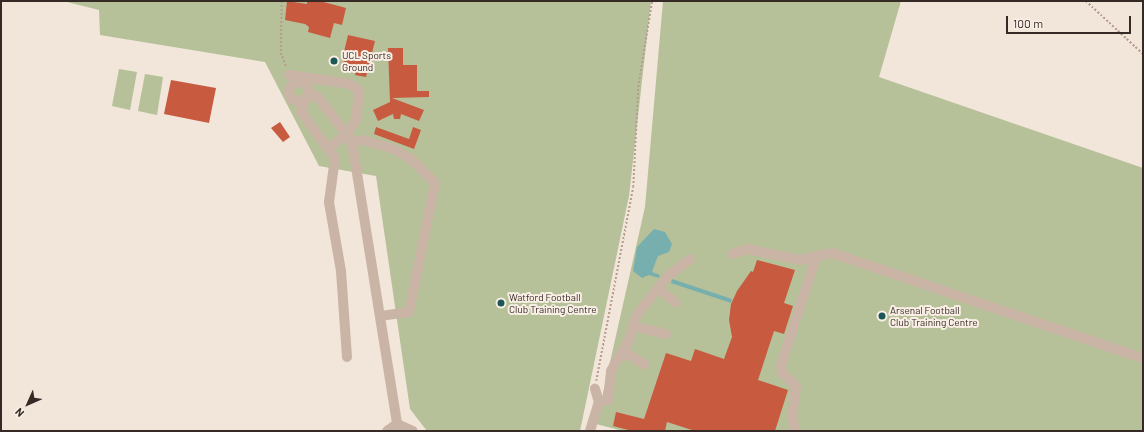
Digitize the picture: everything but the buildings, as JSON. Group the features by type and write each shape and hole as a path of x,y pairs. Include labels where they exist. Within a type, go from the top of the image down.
{"lane":[{"path":"289,75 356,86 359,91 356,120 349,138"},
{"path":"347,357 341,271 329,202 335,158 301,112 304,100 312,95 318,97 349,138 381,316 397,424"},
{"path":"328,149 349,138 363,140 394,149 418,165 435,183 436,188 409,312 381,316"},
{"path":"732,254 747,249 800,260 817,255 832,253 1143,358"},
{"path":"796,431 792,418 796,386 782,373 781,366 817,255"},
{"path":"599,402 608,400 611,371 619,356 628,344 636,316 667,277 690,259"},
{"path":"658,288 676,303"},
{"path":"633,326 666,334"},
{"path":"619,356 630,355 644,364"},
{"path":"590,431 599,402 595,389"},
{"path":"386,431 397,424"},
{"path":"397,424 413,431"}],"path":[{"path":"282,1 281,53 289,75"},
{"path":"595,389 633,186 638,87 652,1"},
{"path":"1086,1 1143,54"}],"green space":[{"name":"Watford Football Club Training Centre","path":"63,1 651,1 629,196 580,431 427,431 410,409 376,176 319,166 265,62 100,35 99,10"},
{"name":"Arsenal Football Club Training Centre","path":"663,1 901,1 879,77 1143,168 1143,431 623,431 596,424 645,207"},
{"path":"119,69 137,72 130,110 112,106"},
{"path":"145,74 163,77 157,115 138,111"}],"water":[{"path":"654,229 665,232 672,244 669,252 658,256 656,261 652,272 660,275 659,278 649,275 642,278 633,271 637,247"},
{"path":"672,279 732,299 731,303 671,283"}],"place":[{"name":"UCL Sports Ground","path":"334,61"},
{"name":"Watford Football Club Training Centre","path":"501,303"},
{"name":"Arsenal Football Club Training Centre","path":"882,316"}]}
